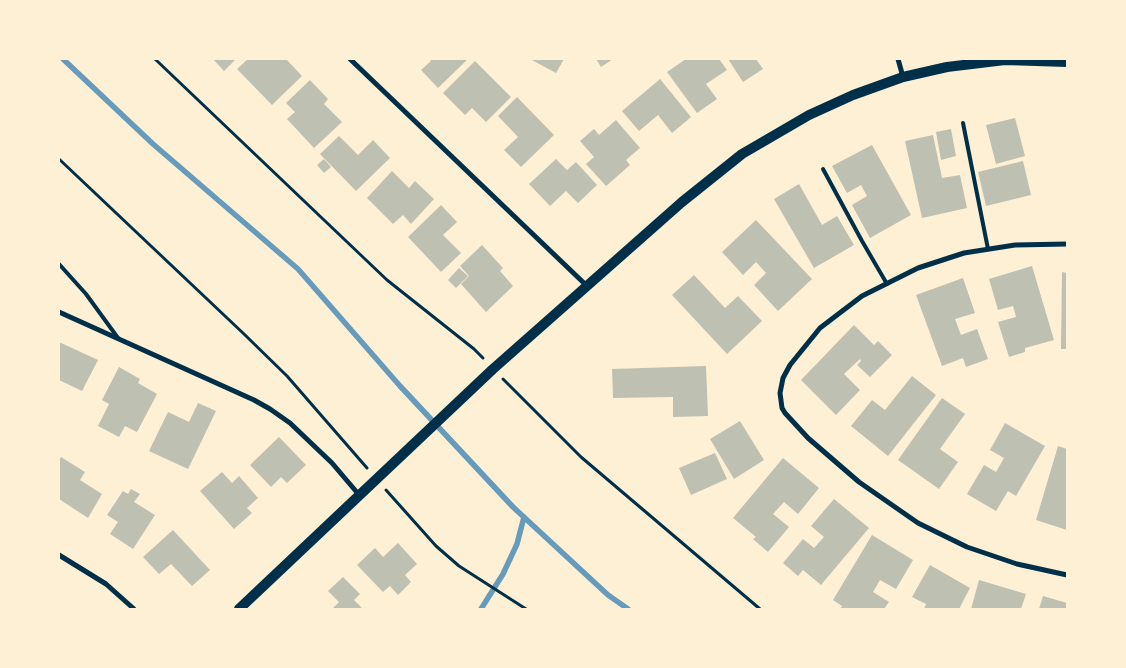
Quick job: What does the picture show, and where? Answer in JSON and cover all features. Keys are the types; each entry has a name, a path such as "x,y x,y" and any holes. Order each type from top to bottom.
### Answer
{"main road":[{"path":"239,609 486,377 682,202 742,154 809,115 853,95 903,77 947,67 1005,60 1067,62"}],"street":[{"path":"350,59 587,286"},
{"path":"898,59 903,77"},
{"path":"1067,244 1015,245 964,253 918,268 862,296 820,328 790,365 780,393 782,408 785,413 828,457 859,482 918,523 967,547 1017,564 1067,575"},
{"path":"59,312 270,409 290,423 332,463 360,496"},
{"path":"59,555 106,584 134,609"}],"lane":[{"path":"963,123 988,250"},
{"path":"824,169 887,284"},
{"path":"59,264 86,294 119,339"}],"path":[{"path":"155,59 387,280 474,349"},
{"path":"59,159 287,376 358,457"},
{"path":"514,390 581,457 760,609"},
{"path":"395,500 436,546 459,566 526,609"}],"building":[{"path":"213,59 236,59 224,71"},
{"path":"248,59 286,59 302,76 272,105 237,69"},
{"path":"429,59 468,59 438,88 421,70 431,61"},
{"path":"530,59 564,59 556,73"},
{"path":"596,59 613,59 601,67"},
{"path":"686,59 719,59 727,70 706,84 717,99 697,113 667,72"},
{"path":"728,59 756,59 763,69 743,82"},
{"path":"475,61 511,97 486,122 472,108 465,115 443,93"},
{"path":"660,79 691,117 672,133 658,115 639,131 622,111"},
{"path":"310,80 328,99 324,104 342,122 314,148 287,119 295,112 286,103"},
{"path":"517,97 554,135 521,167 504,150 518,137 498,116"},
{"path":"1015,118 1025,156 996,164 986,125"},
{"path":"616,120 640,148 626,160 630,165 606,186 586,164 594,157 580,141 594,129 599,135"},
{"path":"951,129 956,156 941,160 936,132"},
{"path":"933,135 942,178 960,175 967,208 922,218 905,141"},
{"path":"339,136 358,155 373,140 390,158 356,191 320,154"},
{"path":"872,145 911,215 870,238 852,205 867,196 861,185 847,193 832,166"},
{"path":"324,159 331,167 324,173 317,165"},
{"path":"556,159 567,170 576,162 597,185 578,203 566,191 550,206 529,184"},
{"path":"1023,161 1031,195 986,206 978,172"},
{"path":"392,171 409,188 415,181 434,199 411,224 403,215 393,224 367,198"},
{"path":"799,184 822,225 837,216 854,245 814,268 774,199"},
{"path":"441,205 457,222 443,235 461,253 441,272 408,237"},
{"path":"756,220 812,279 778,311 754,285 766,273 756,262 743,275 722,252"},
{"path":"482,245 503,268 500,271 513,286 486,312 461,284 469,276 460,266"},
{"path":"1032,266 1054,340 1025,348 1025,352 1009,357 998,322 1016,317 1013,306 998,310 989,279"},
{"path":"459,268 468,276 456,288 448,280"},
{"path":"1062,272 1067,273 1067,349 1061,349"},
{"path":"694,275 725,308 738,296 762,321 727,354 672,295"},
{"path":"963,278 975,313 955,319 961,335 977,329 988,359 966,367 963,358 942,366 916,295"},
{"path":"854,325 874,345 878,341 892,355 870,377 857,365 861,361 860,359 844,374 860,390 836,415 801,380"},
{"path":"59,342 98,360 82,391 59,380"},
{"path":"706,366 708,416 673,417 673,397 613,398 612,369"},
{"path":"119,367 140,379 138,383 157,394 137,432 125,426 119,437 98,426 109,404 102,400"},
{"path":"912,376 936,395 888,456 851,426 872,400 885,410"},
{"path":"942,398 965,414 940,449 958,462 939,489 898,460"},
{"path":"198,403 216,411 188,469 149,451 168,412 189,422"},
{"path":"740,421 764,460 734,479 710,439"},
{"path":"1005,423 1045,446 1016,496 1008,491 996,511 967,494 984,465 996,472 1004,458 990,450"},
{"path":"279,437 306,465 287,483 281,477 271,487 250,465"},
{"path":"1058,446 1067,449 1067,530 1036,520"},
{"path":"715,453 727,479 691,495 679,468"},
{"path":"61,457 85,472 80,480 102,494 88,518 59,499 59,461"},
{"path":"783,458 819,488 798,514 784,502 773,514 789,527 768,552 753,539 756,537 733,518"},
{"path":"222,472 232,483 239,476 258,498 247,508 252,513 234,529 200,491"},
{"path":"131,489 140,494 134,502 155,515 133,549 110,534 118,522 107,515 123,491 128,494"},
{"path":"834,499 869,528 821,585 803,570 798,576 783,563 803,539 814,548 824,537 811,526"},
{"path":"173,530 210,570 192,586 171,564 159,574 143,557"},
{"path":"872,535 913,560 896,589 880,580 873,592 889,602 884,609 840,609 842,606 833,600"},
{"path":"398,543 417,564 405,575 411,582 398,595 390,586 383,592 357,565 375,548 383,557"},
{"path":"930,565 970,588 959,609 924,609 926,604 912,597"},
{"path":"343,577 360,594 354,600 363,609 332,609 339,602 328,591"},
{"path":"979,580 1026,594 1021,609 971,609"},
{"path":"1043,596 1067,603 1067,609 1039,609"}],"waterway":[{"path":"63,59 153,144 298,269 400,386 513,507 608,595 628,609"},
{"path":"481,609 503,574 517,544 524,517"}]}
